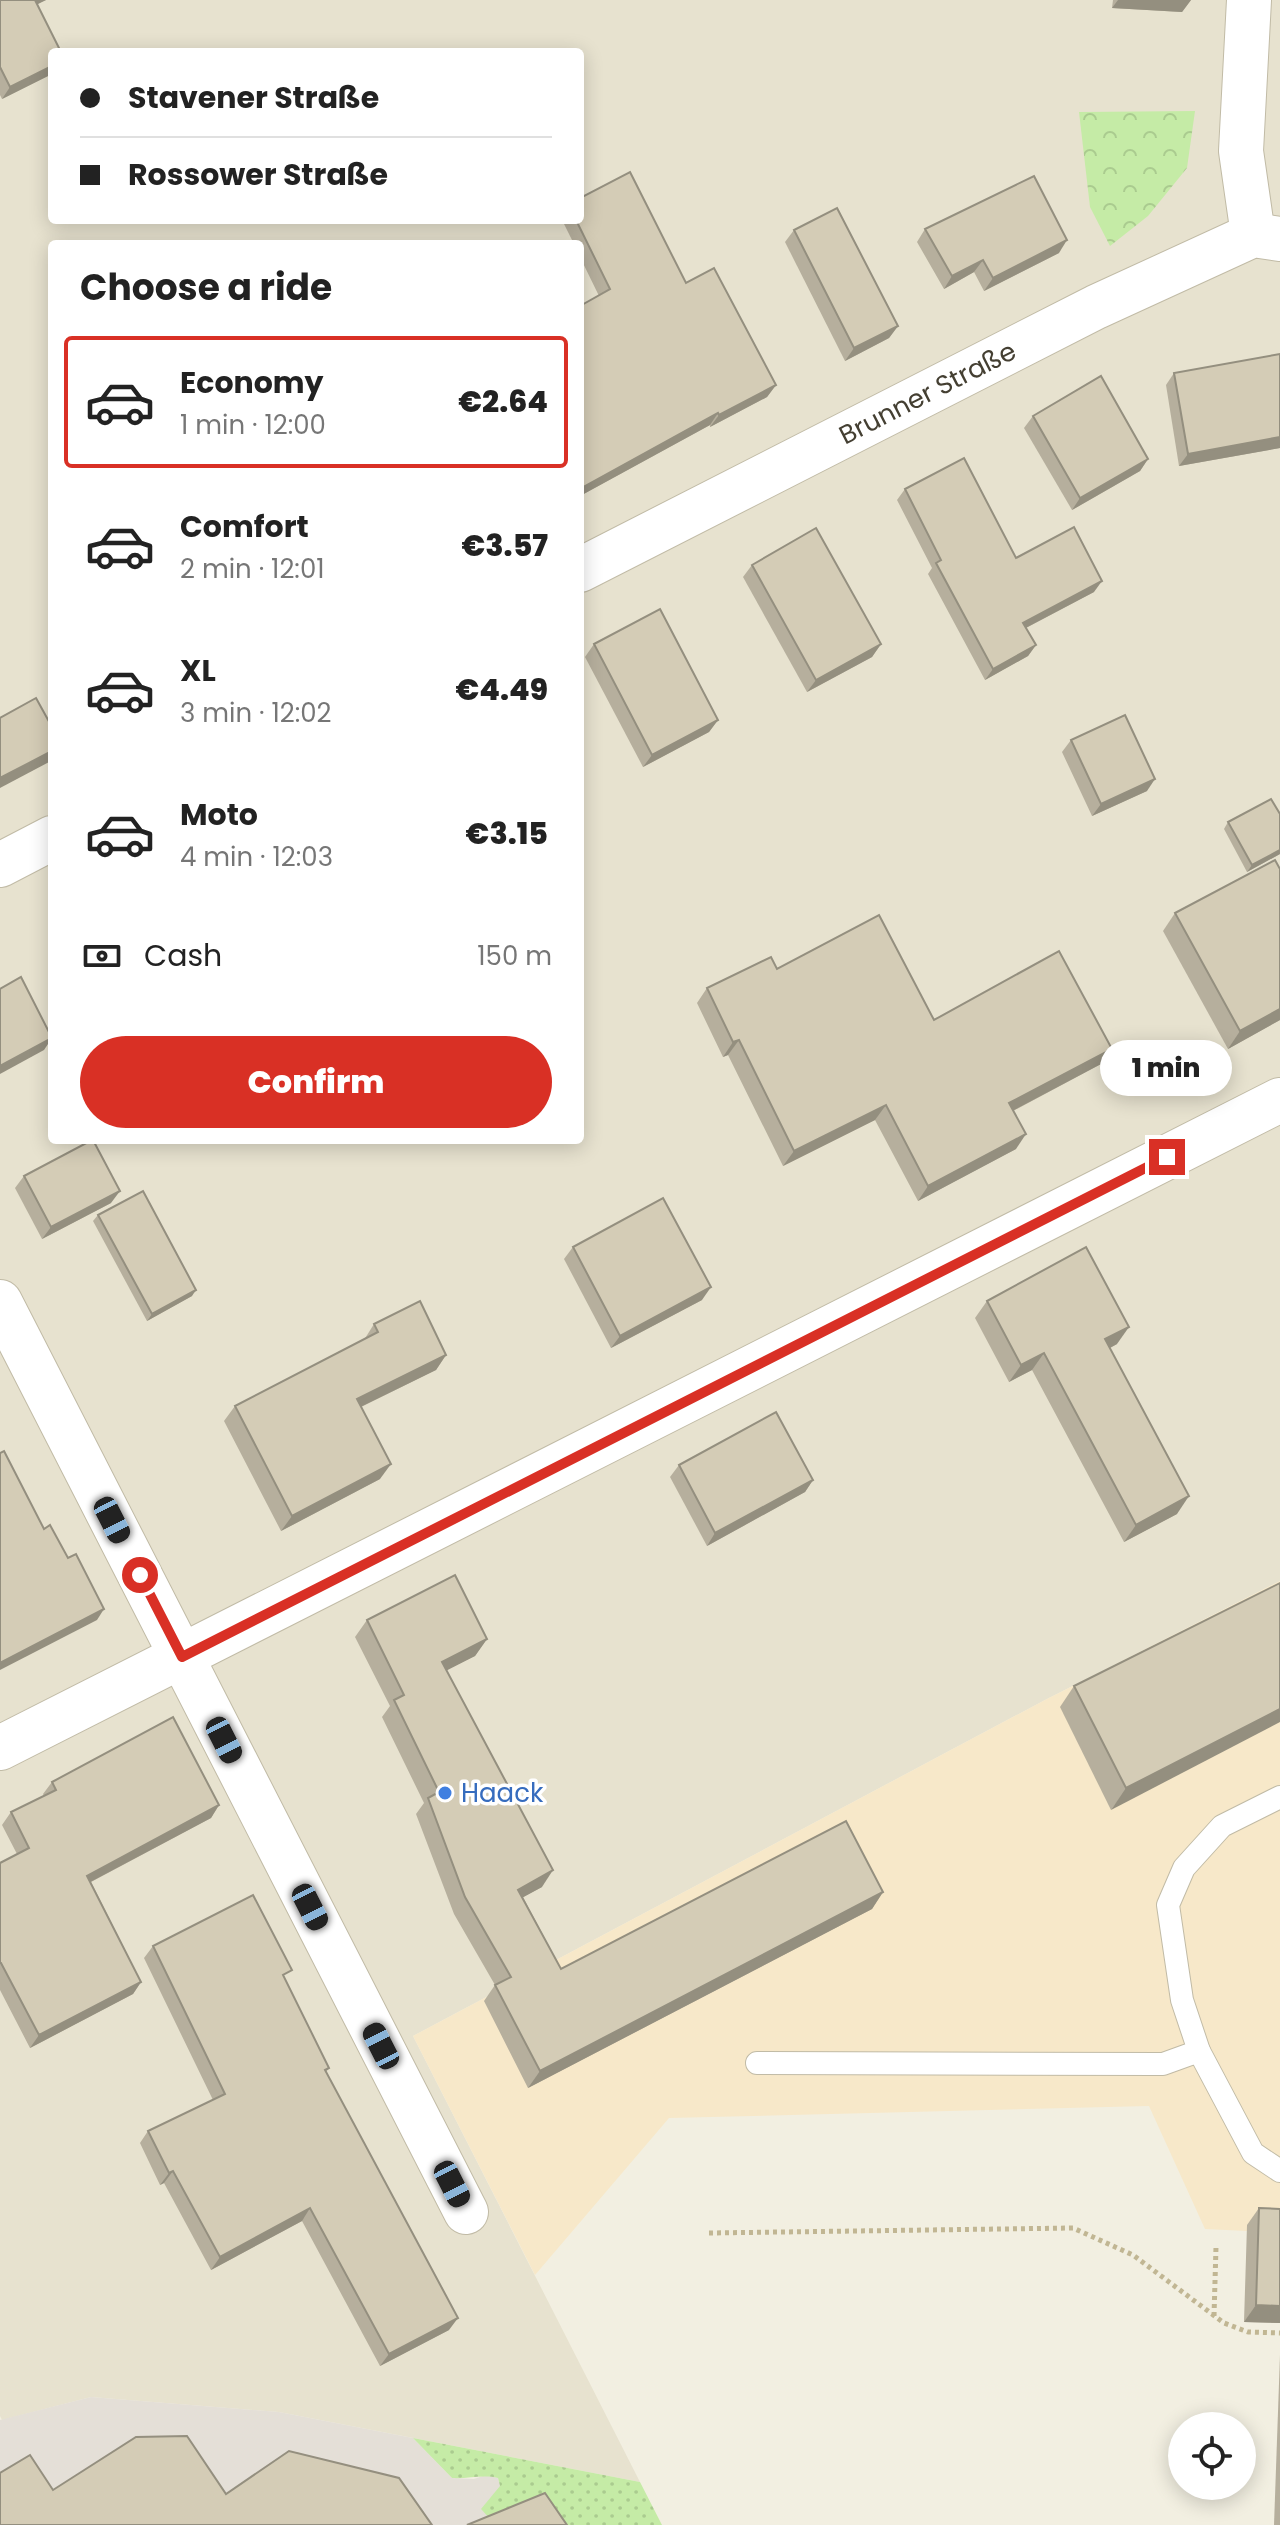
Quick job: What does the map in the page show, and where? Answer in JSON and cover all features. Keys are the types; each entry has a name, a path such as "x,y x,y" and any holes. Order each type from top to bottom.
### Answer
{"street":[{"path":"1249,0 1241,151 1266,237"},
{"name":"Brunner Straße","path":"584,568 1096,307 1266,237"},
{"path":"0,865 48,840"},
{"path":"0,1748 1280,1100"},
{"path":"0,1302 466,2212"}],"lane":[{"path":"1280,1797 1222,1826 1184,1868 1168,1905 1182,2000 1199,2051 1253,2153 1280,2171"},
{"path":"757,2063 1163,2064 1199,2051"}],"path":[{"path":"709,2233 1073,2228 1133,2255 1224,2323 1248,2332 1280,2333"},
{"path":"1214,2316 1216,2247"}],"shaded area":[{"path":"0,0 1280,0 1280,1581 1045,1700 413,2036 640,2482 279,2412 91,2397 2,2420"},
{"path":"1280,1581 1280,2226 1248,2226 1247,2231 1205,2229 1149,2106 669,2118 535,2275 413,2036 1045,1700"},
{"path":"91,2397 279,2412 413,2438 452,2478 474,2479 486,2475 498,2478 500,2486 558,2525 0,2525 0,2420"}],"green space":[{"path":"1195,111 1187,168 1148,216 1110,246 1090,207 1079,112"},
{"path":"413,2438 640,2482 662,2525 558,2525 491,2520 481,2509 500,2486 498,2478 452,2478"}],"building":[{"path":"0,0 35,0 59,48 48,48 48,68 10,87 0,67"},
{"path":"630,172 686,283 714,268 776,385 718,413 584,487 584,304 610,289 578,224 584,224 584,196"},
{"path":"1034,176 1067,240 993,278 983,260 952,276 925,229"},
{"path":"837,208 898,326 854,348 794,230"},
{"path":"1280,354 1280,437 1188,454 1174,373"},
{"path":"1101,376 1148,459 1080,498 1033,416"},
{"path":"964,458 1016,558 1074,527 1102,581 1023,623 1036,645 993,669 936,563 941,560 905,489"},
{"path":"816,528 881,644 816,680 752,565"},
{"path":"660,609 718,720 652,755 594,644"},
{"path":"36,698 48,720 48,753 0,778 0,718"},
{"path":"1125,715 1155,779 1101,804 1071,740"},
{"path":"1271,799 1280,814 1280,850 1252,865 1228,822"},
{"path":"1275,860 1280,869 1280,1009 1240,1031 1175,913"},
{"path":"879,915 934,1020 1059,951 1112,1049 1009,1103 1026,1134 928,1186 886,1105 794,1151 739,1040 733,1042 707,988 771,957 777,969"},
{"path":"21,977 48,1030 48,1040 0,1066 0,989"},
{"path":"85,1144 95,1144 120,1191 51,1227 24,1176"},
{"path":"143,1191 196,1290 152,1314 98,1215"},
{"path":"663,1198 711,1287 620,1336 573,1247"},
{"path":"1086,1247 1129,1327 1105,1339 1189,1496 1136,1525 1044,1353 1021,1365 987,1301"},
{"path":"420,1301 446,1355 357,1399 391,1464 292,1516 235,1406 378,1332 374,1324"},
{"path":"776,1412 813,1480 715,1533 679,1465"},
{"path":"4,1451 44,1529 50,1525 68,1558 76,1554 104,1609 0,1663 0,1453"},
{"path":"455,1575 487,1639 442,1662 553,1870 518,1890 561,1969 846,1821 883,1892 540,2071 495,1985 511,1977 465,1897 428,1798 439,1792 394,1700 404,1695 367,1620"},
{"path":"1280,1583 1280,1709 1126,1788 1074,1686"},
{"path":"173,1717 219,1805 87,1876 141,1982 39,2035 0,1963 0,1863 29,1848 11,1812 56,1790 52,1782"},
{"path":"253,1895 292,1970 283,1975 329,2068 325,2070 458,2318 389,2354 310,2208 220,2257 173,2171 169,2173 148,2131 225,2094 153,1946"},
{"path":"1259,2208 1280,2209 1280,2306 1256,2305"},
{"path":"187,2436 226,2494 289,2451 399,2478 432,2525 0,2525 0,2473 30,2455 53,2490 136,2437"},
{"path":"545,2493 567,2525 467,2525"}],"place":[{"name":"Haack","path":"445,1793"}],"route":[{"path":"140,1575 182,1657 1167,1157"}]}
